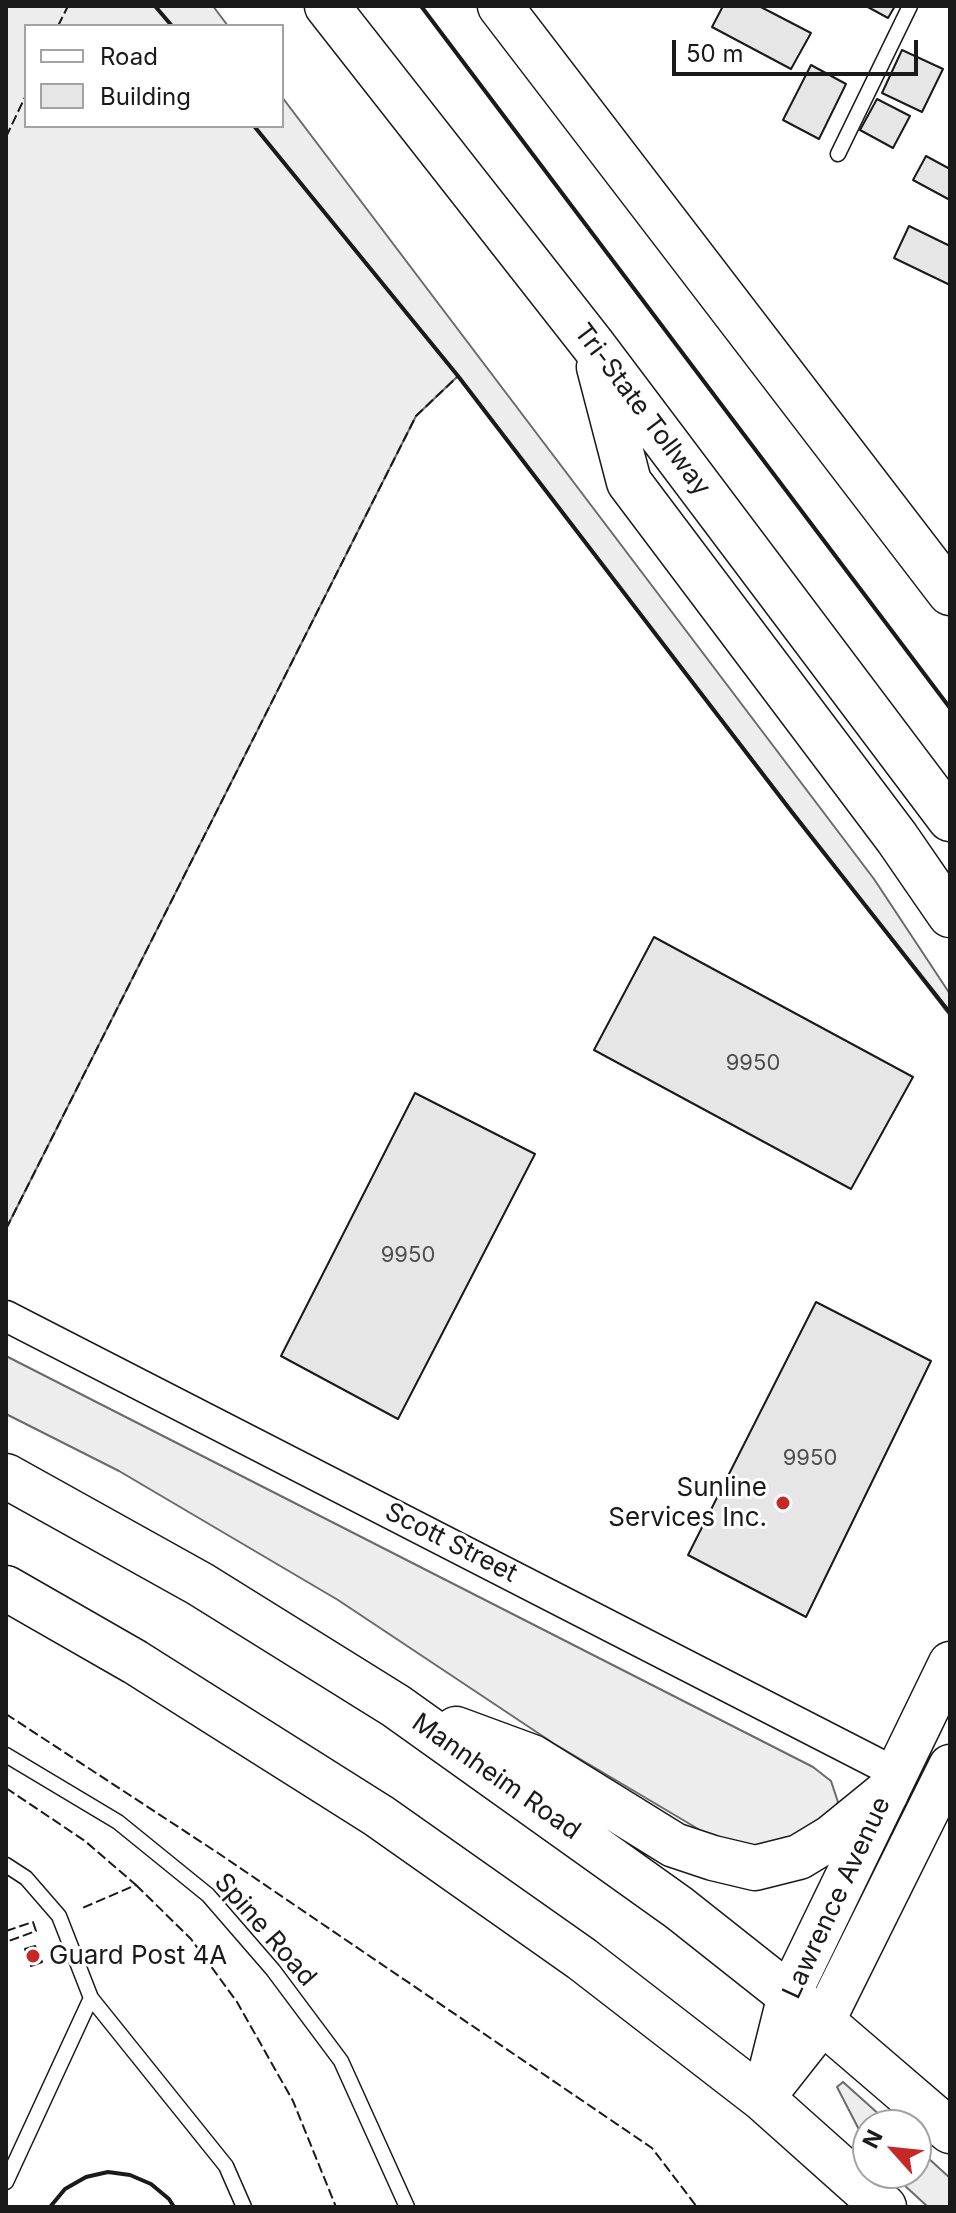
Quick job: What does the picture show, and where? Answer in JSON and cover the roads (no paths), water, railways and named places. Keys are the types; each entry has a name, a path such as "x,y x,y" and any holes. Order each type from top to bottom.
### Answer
{"main road":[{"name":"Tri-State Tollway","path":"327,6 593,345 950,819"},
{"path":"500,6 950,593"},
{"path":"593,345 629,482 897,838 950,915"},
{"name":"Mannheim Road","path":"6,1476 200,1584 396,1706 679,1908 823,2022 950,2131"},
{"path":"6,1588 135,1662 379,1816 582,1959 763,2099 884,2207"},
{"name":"Lawrence Avenue","path":"763,2099 789,1995 950,1663"},
{"path":"396,1706 532,1757 674,1845 755,1868 799,1857 832,1837 891,1783"},
{"name":"Lawrence Avenue","path":"763,2099 823,2022 945,1789"}],"street":[{"name":"Scott Street","path":"6,1316 891,1783"}],"lane":[{"path":"838,154 910,6"},
{"name":"Spine Road","path":"6,1755 118,1822 208,1895 273,1970 341,2061 407,2207"},
{"path":"6,1865 26,1878 59,1916 91,1998 226,2166 244,2207"},
{"path":"6,2182 91,1998"}],"place":[{"name":"Sunline Services Inc.","path":"783,1503"},
{"name":"Guard Post 4A","path":"33,1956"}]}
